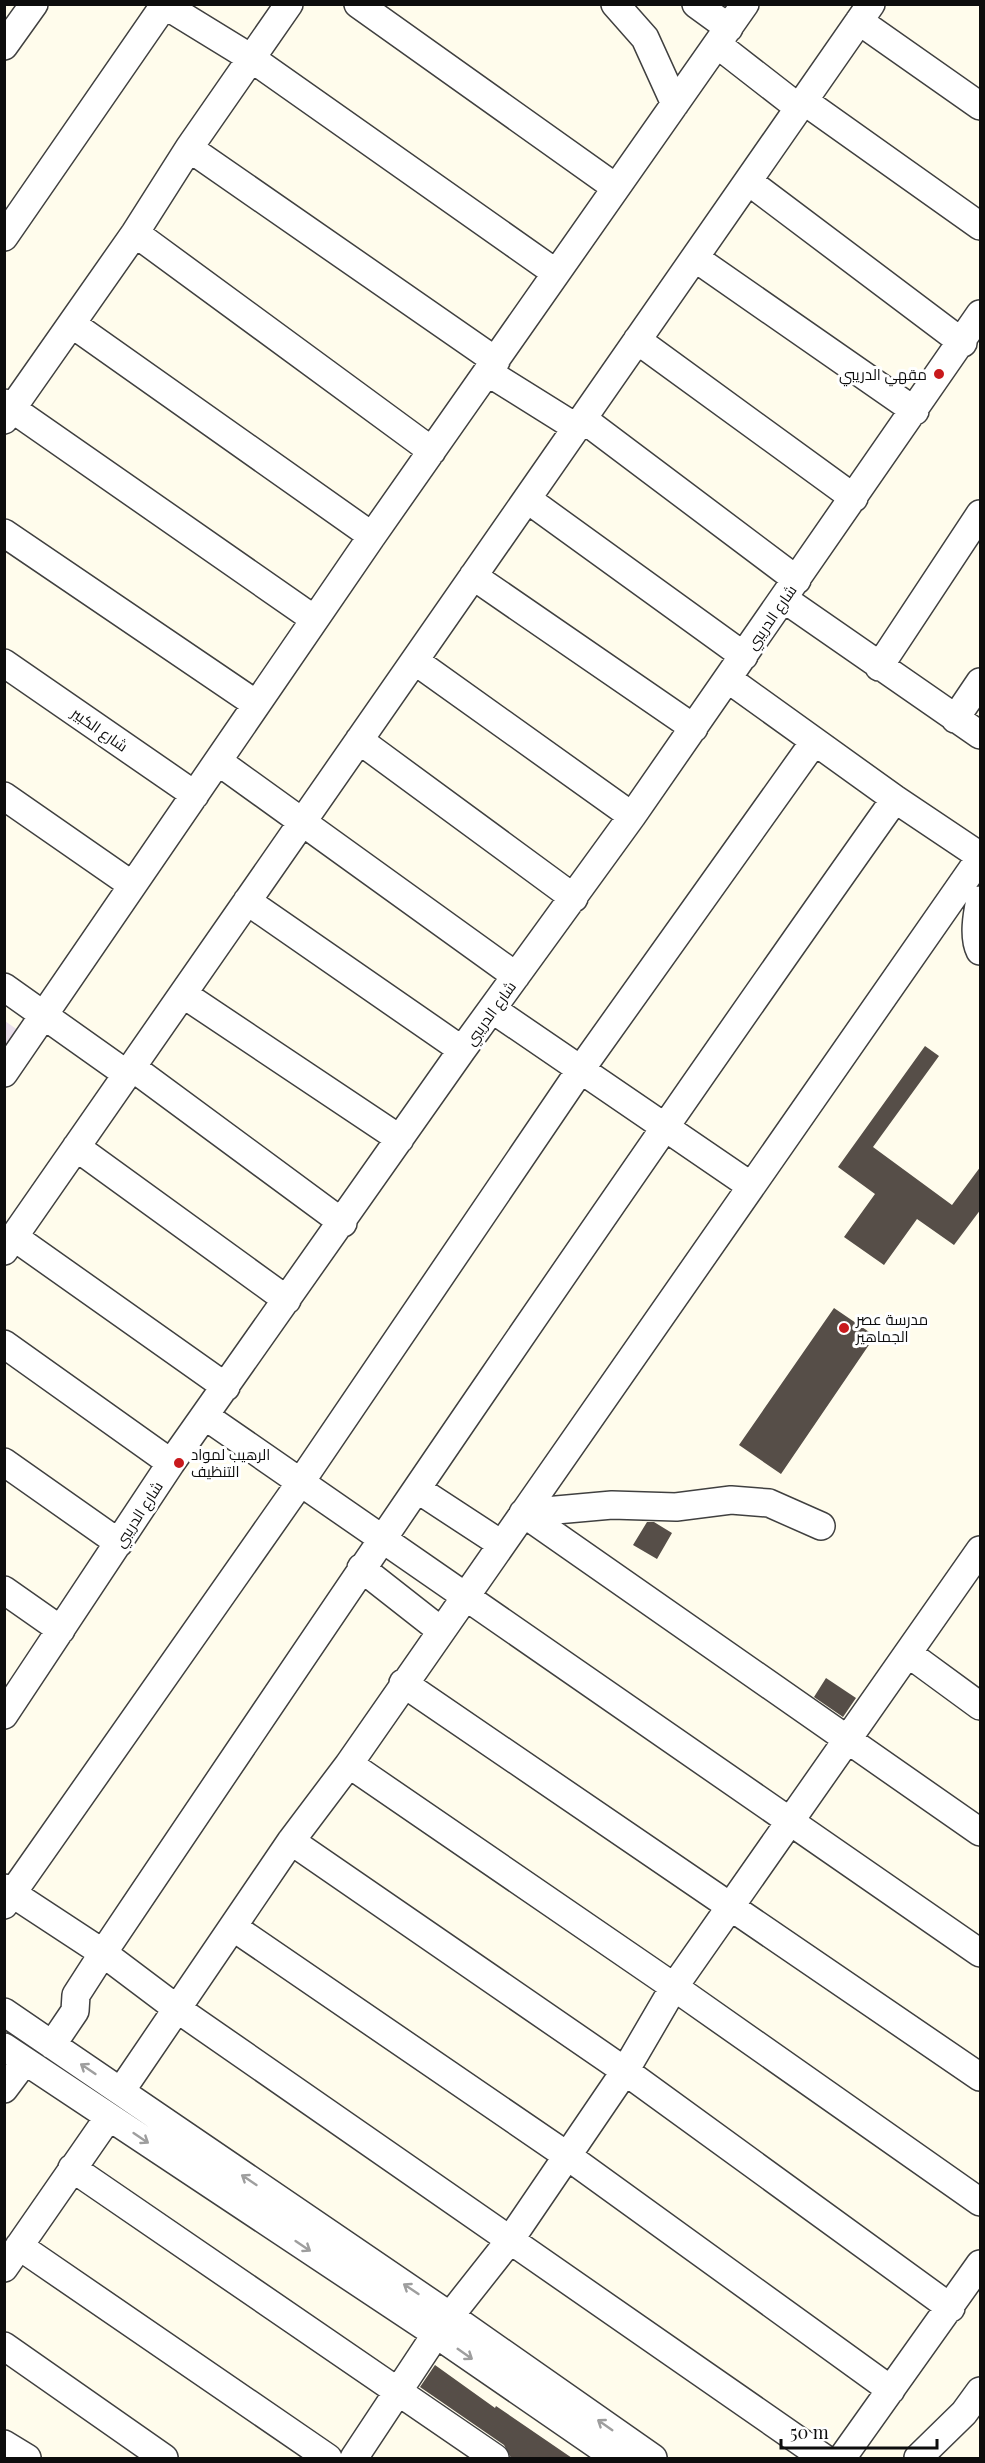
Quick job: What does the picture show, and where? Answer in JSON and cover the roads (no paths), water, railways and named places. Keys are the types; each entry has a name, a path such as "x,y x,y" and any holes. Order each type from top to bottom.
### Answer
{"street":[{"path":"4,46 34,4"},
{"path":"289,4 250,58 72,324 7,411 314,619"},
{"path":"358,4 615,187"},
{"path":"615,4 645,38 675,105"},
{"path":"696,4 724,37 802,104 981,226"},
{"path":"4,1073 219,762 314,619 493,367 615,187 746,4"},
{"path":"4,237 164,5 250,58 556,273"},
{"path":"226,1387 9,1244 865,13 981,106"},
{"path":"189,148 493,367 580,423 791,589 879,667 981,735"},
{"path":"748,181 975,326"},
{"path":"135,233 432,451"},
{"path":"695,258 915,411"},
{"path":"72,324 372,536"},
{"name":"شارع الدريبي","path":"5,1713 171,1463 343,1223 462,1050 632,816 975,326"},
{"path":"638,340 854,498"},
{"path":"527,499 744,656"},
{"path":"879,667 981,514"},
{"path":"4,533 256,704"},
{"path":"473,576 694,728"},
{"path":"415,661 632,816"},
{"name":"شارع الكبير","path":"4,663 195,795"},
{"path":"121,2091 291,1841 349,1764 403,1683 981,857 895,799 728,679"},
{"path":"955,719 981,682"},
{"path":"359,740 574,898"},
{"path":"814,742 581,1069 300,1483 7,1895 103,1953 176,2008 824,2458"},
{"path":"219,762 516,976"},
{"path":"4,796 132,885"},
{"path":"52,2045 75,2011 76,1995 103,1953 361,1568 664,1125 895,799"},
{"path":"981,900 977,914 977,945 981,951"},
{"path":"247,901 462,1050"},
{"path":"4,987 130,1072 343,1223"},
{"path":"183,993 400,1139"},
{"path":"492,1009 751,1186"},
{"path":"76,1147 287,1300"},
{"path":"4,1344 171,1463"},
{"path":"205,1416 380,1540 981,1953"},
{"path":"4,1462 119,1543"},
{"path":"417,1489 501,1544"},
{"path":"523,1513 612,1505 676,1507 731,1500 769,1503 821,1526"},
{"path":"523,1513 981,1832"},
{"path":"354,2458 443,2325 510,2240 625,2071 674,1987 790,1821 909,1654 972,1580 981,1550"},
{"path":"361,1568 440,1630"},
{"path":"4,1590 61,1630"},
{"path":"909,1654 981,1706"},
{"path":"403,1683 981,2077"},
{"path":"349,1764 674,1987 981,2202"},
{"path":"291,1841 625,2071 951,2308"},
{"path":"232,1927 566,2155 891,2390"},
{"path":"4,2012 121,2091 443,2325 616,2458"},
{"path":"4,2089 15,2054 108,2118 653,2458"},
{"path":"4,2268 108,2118"},
{"path":"72,2168 495,2458"},
{"path":"19,2246 328,2458"},
{"path":"842,2458 981,2264"},
{"path":"4,2346 164,2458"},
{"path":"918,2458 972,2414 981,2391"},
{"path":"4,2444 27,2458"}],"place":[{"name":"مقهي الدريبي","path":"939,374"},
{"name":"مدرسة عصر الجماهير","path":"844,1328"},
{"name":"الرهيب لمواد التنظيف","path":"179,1463"}]}
